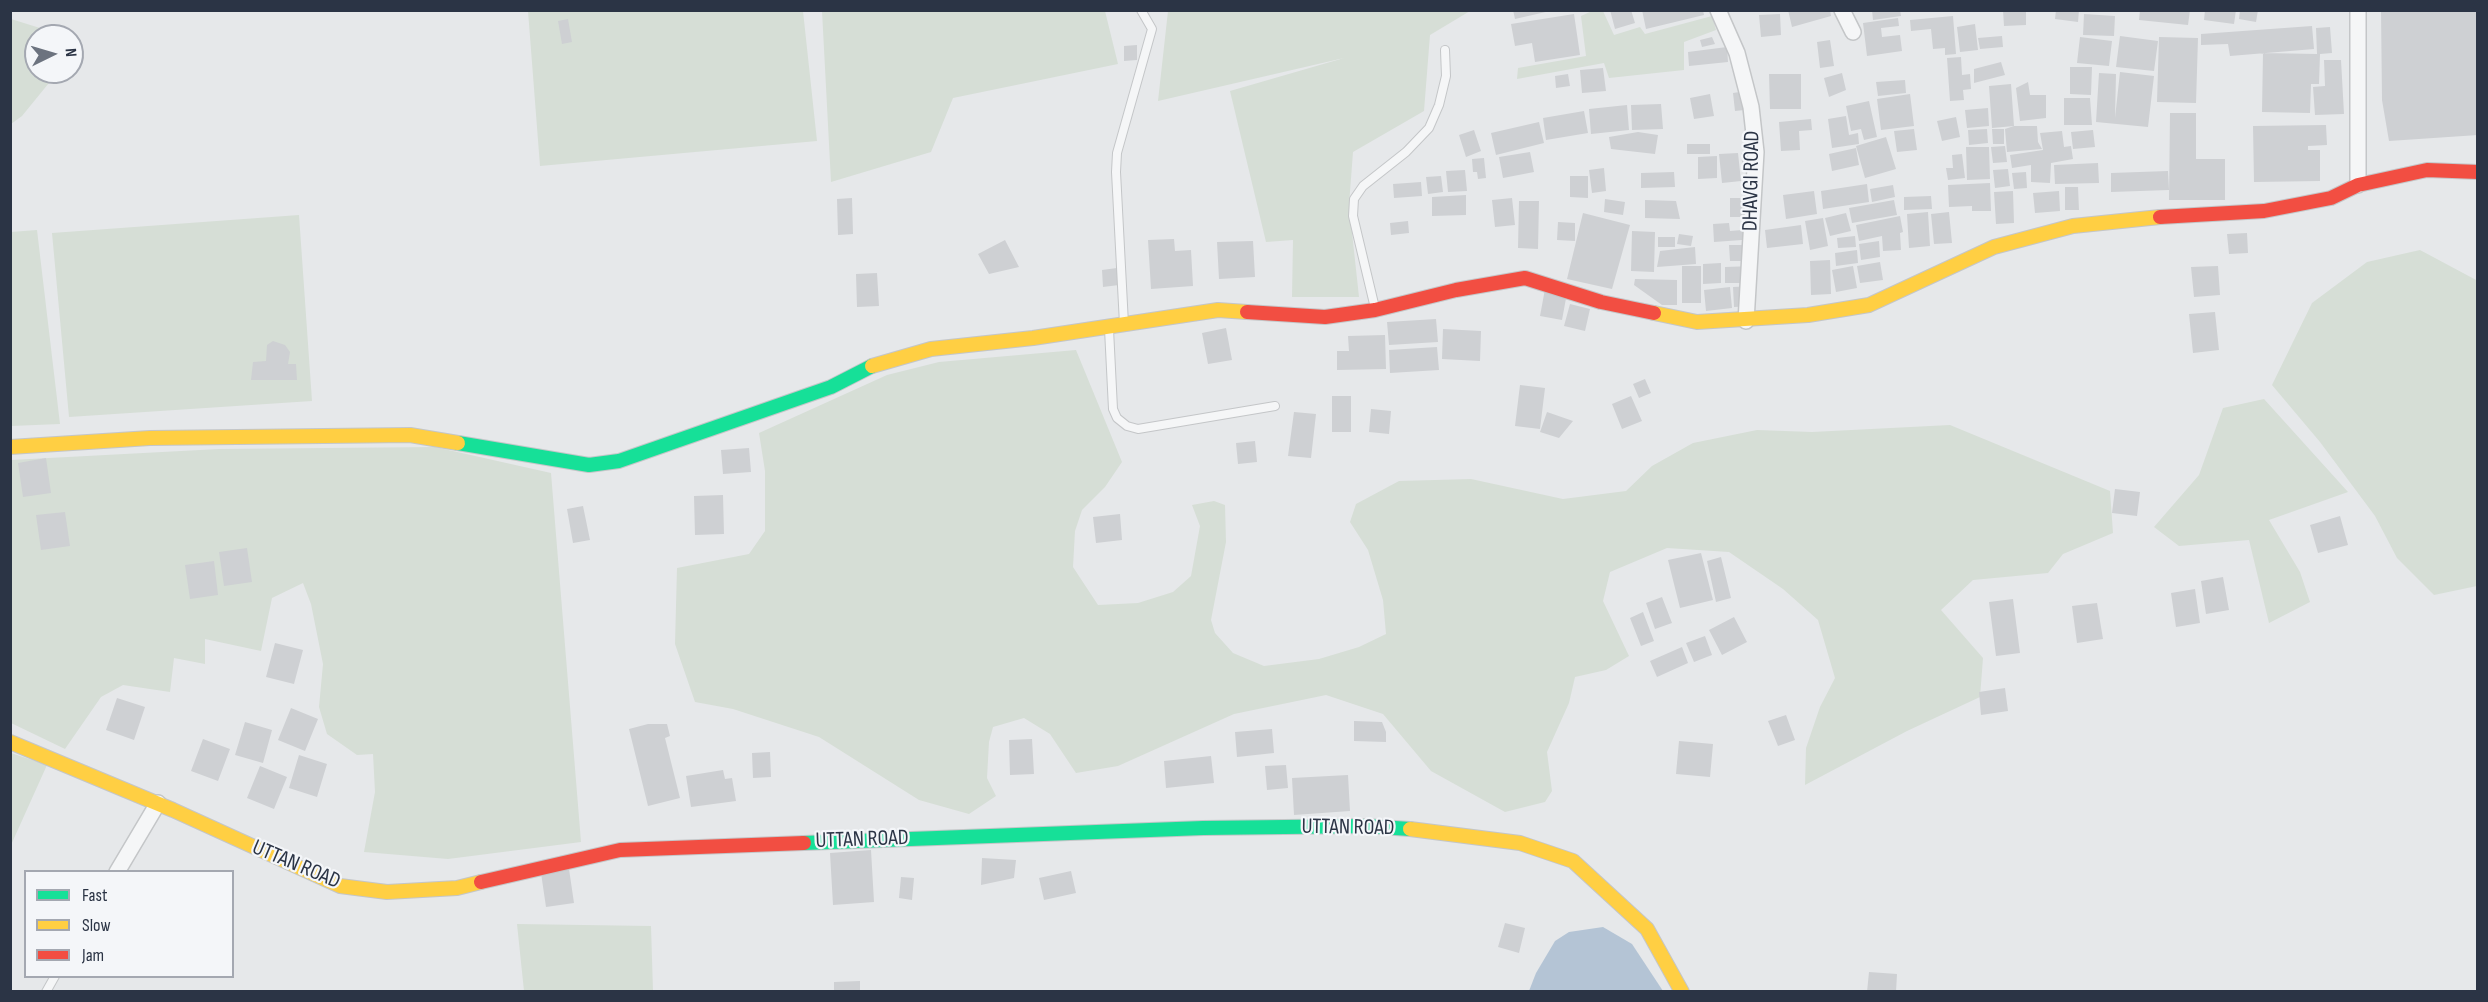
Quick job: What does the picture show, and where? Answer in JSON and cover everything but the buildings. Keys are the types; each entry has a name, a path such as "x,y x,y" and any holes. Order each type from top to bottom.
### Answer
{"street":[{"name":"DHAVGI ROAD","path":"1718,10 1737,53 1751,108 1756,152 1746,321"},
{"path":"1842,10 1853,32"},
{"path":"2358,10 2358,185"},
{"path":"10,447 150,438 410,435 589,465 619,461 737,422 831,387 879,363 931,349 1124,326 1218,310 1325,317 1375,310 1456,290 1525,278 1601,302 1697,322 1746,321 1808,315 1869,305 1994,247 2073,226 2143,218 2264,211 2331,198 2358,185 2427,170 2478,172"},
{"name":"UTTAN ROAD","path":"10,742 158,803 340,886 387,892 457,888 620,850 1203,828 1366,826 1434,831 1520,843 1573,861 1647,929 1682,992"},
{"path":"118,870 158,803"}],"lane":[{"path":"1124,326 1117,153 1152,29 1141,10"},
{"path":"1375,310 1353,216 1354,199 1363,186 1406,152 1429,128 1439,105 1446,76 1445,50"},
{"path":"1109,327 1113,409 1117,418 1127,426 1138,429 1275,406"},
{"path":"46,992 54,978"}],"shaded area":[{"path":"528,11 803,11 817,141 540,166"},
{"path":"822,11 1105,11 1118,64 953,98 931,152 831,182"},
{"path":"1168,11 1470,11 1430,35 1424,111 1353,152 1349,205 1359,297 1292,297 1293,240 1266,242 1230,91 1344,58 1158,101"},
{"path":"1592,11 1603,11 1614,35 1640,27 1645,34 1712,16 1716,30 1684,42 1684,70 1609,78 1604,63 1517,79 1518,68 1586,56 1581,16"},
{"path":"11,19 27,24 24,24 24,84 48,84 22,116 11,124"},
{"path":"299,215 312,401 69,417 52,233"},
{"path":"37,230 60,424 11,426 11,232"},
{"path":"2420,250 2478,281 2477,586 2434,595 2397,558 2375,516 2320,442 2272,385 2312,303 2367,262"},
{"path":"1076,350 1122,462 1105,487 1082,510 1075,531 1073,567 1098,605 1138,603 1173,592 1191,576 1200,526 1192,505 1214,501 1225,505 1226,542 1211,620 1215,633 1233,653 1264,666 1319,659 1359,647 1386,634 1383,600 1368,550 1350,522 1356,504 1399,481 1471,479 1563,499 1626,491 1652,466 1693,443 1757,430 1812,432 1950,425 2110,491 2113,533 2063,554 2048,573 1973,580 1941,610 1983,658 1980,697 1907,731 1805,785 1806,748 1820,707 1835,678 1818,620 1783,589 1729,552 1667,548 1610,572 1603,601 1629,656 1606,670 1575,677 1569,703 1547,752 1552,791 1545,802 1505,812 1431,771 1383,714 1326,695 1234,714 1118,766 1076,773 1050,734 1024,718 993,727 989,742 987,778 996,796 969,814 919,800 819,737 733,709 695,702 675,644 677,568 749,554 765,531 765,471 759,433 887,375 939,362"},
{"path":"2264,399 2348,492 2269,520 2300,572 2310,602 2269,623 2249,540 2179,546 2154,527 2199,475 2223,408"},
{"path":"435,447 551,473 581,842 448,859 364,852 375,792 373,754 357,755 327,734 319,707 323,664 311,604 303,583 272,598 261,651 205,639 205,664 174,658 170,692 123,685 101,697 65,749 11,723 11,460 219,449"},
{"path":"11,753 47,765 11,845"},
{"path":"517,924 651,926 653,991 524,991"}],"water":[{"path":"1603,927 1632,944 1663,991 1529,991 1536,973 1555,941 1569,932"}],"traffic: fast":[{"path":"458,443 589,465 619,461 831,387 872,366"},
{"path":"804,843 1203,828 1366,826 1410,829"}],"traffic: slow":[{"path":"1654,313 1697,322 1808,315 1869,305 1994,247 2073,226 2160,217"},
{"path":"872,366 931,349 1033,338 1218,310 1247,312"},
{"path":"10,447 150,438 410,435 458,443"},
{"path":"10,742 173,810 340,886 387,892 457,888 481,882"},
{"path":"1410,829 1520,843 1573,861 1647,929 1682,992"}],"traffic: jam":[{"path":"2160,217 2264,211 2331,198 2358,185 2427,170 2478,172"},
{"path":"1247,312 1325,317 1375,310 1456,290 1525,278 1601,302 1654,313"},
{"path":"481,882 620,850 804,843"}]}
